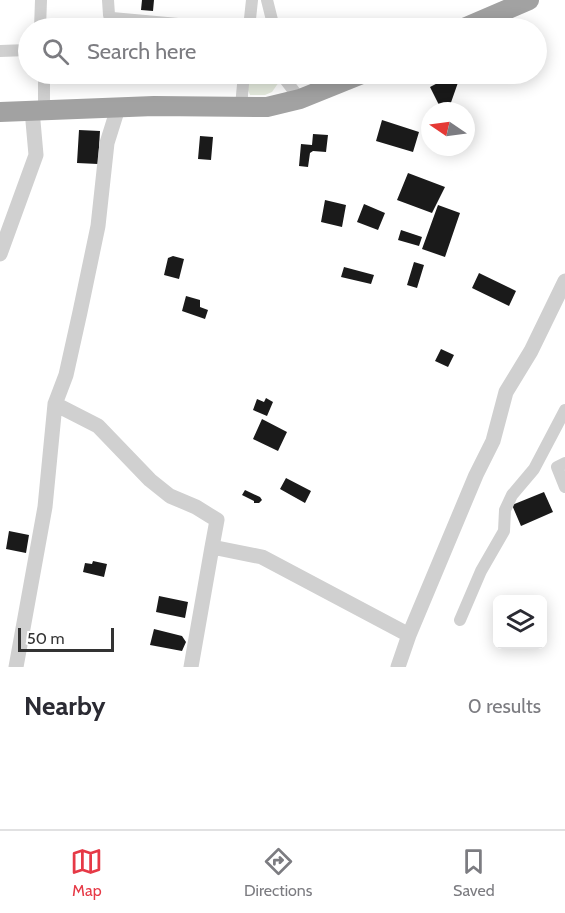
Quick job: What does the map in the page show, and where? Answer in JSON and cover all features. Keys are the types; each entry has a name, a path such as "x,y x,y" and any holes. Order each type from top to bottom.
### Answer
{"highway":[{"path":"487,18 529,0"},
{"path":"0,112 267,107 300,99 337,84"}],"street":[{"path":"40,18 41,0"},
{"path":"108,0 109,15 112,18"},
{"path":"250,18 252,0"},
{"path":"267,0 272,18"},
{"path":"0,51 18,50"},
{"path":"0,254 36,155 38,110 42,84"},
{"path":"241,106 243,84"},
{"path":"289,84 300,99"},
{"path":"16,667 45,507 55,404 66,375 80,312 98,226 107,143 118,108"},
{"path":"398,667 409,635 476,475 493,441 506,392 531,351 565,281"},
{"path":"55,404 98,426 150,480 170,496 196,507 217,520 190,667"},
{"path":"460,620 481,572 504,531 505,510 512,495 534,469 565,410"},
{"path":"540,458 561,465 565,487"},
{"path":"212,547 262,557 409,635"}],"shaded area":[{"path":"278,84 272,92 265,95 250,95 246,85"}],"building":[{"path":"142,0 154,0 153,11 141,10"},
{"path":"436,84 457,84 451,102 438,102 430,87"},
{"path":"382,120 419,132 413,152 376,141"},
{"path":"79,130 100,131 98,164 77,163"},
{"path":"313,134 328,135 326,152 313,151 310,153 308,167 299,166 301,144 312,145"},
{"path":"200,136 213,137 211,160 198,159"},
{"path":"408,173 445,187 432,213 397,200"},
{"path":"325,200 346,205 342,227 321,222"},
{"path":"364,204 385,213 378,230 357,222"},
{"path":"438,205 460,213 445,257 422,249"},
{"path":"401,230 422,237 419,246 398,240"},
{"path":"173,256 184,259 179,279 164,275 168,258"},
{"path":"414,262 424,265 417,288 407,285"},
{"path":"344,267 374,275 371,284 341,277"},
{"path":"479,273 516,291 509,306 472,288"},
{"path":"186,296 200,300 200,307 208,310 205,319 182,311"},
{"path":"441,349 454,355 448,367 435,361"},
{"path":"266,398 273,402 267,416 253,410 257,399 264,402"},
{"path":"262,419 287,432 278,451 253,439"},
{"path":"286,478 311,491 305,503 280,489"},
{"path":"245,490 262,500 254,503 242,495"},
{"path":"544,492 553,512 521,526 512,505"},
{"path":"9,531 29,535 26,553 6,549"},
{"path":"93,561 107,564 104,577 83,572 85,563 92,564"},
{"path":"159,596 188,602 185,618 156,612"},
{"path":"154,629 182,636 186,642 182,651 150,645"}]}
